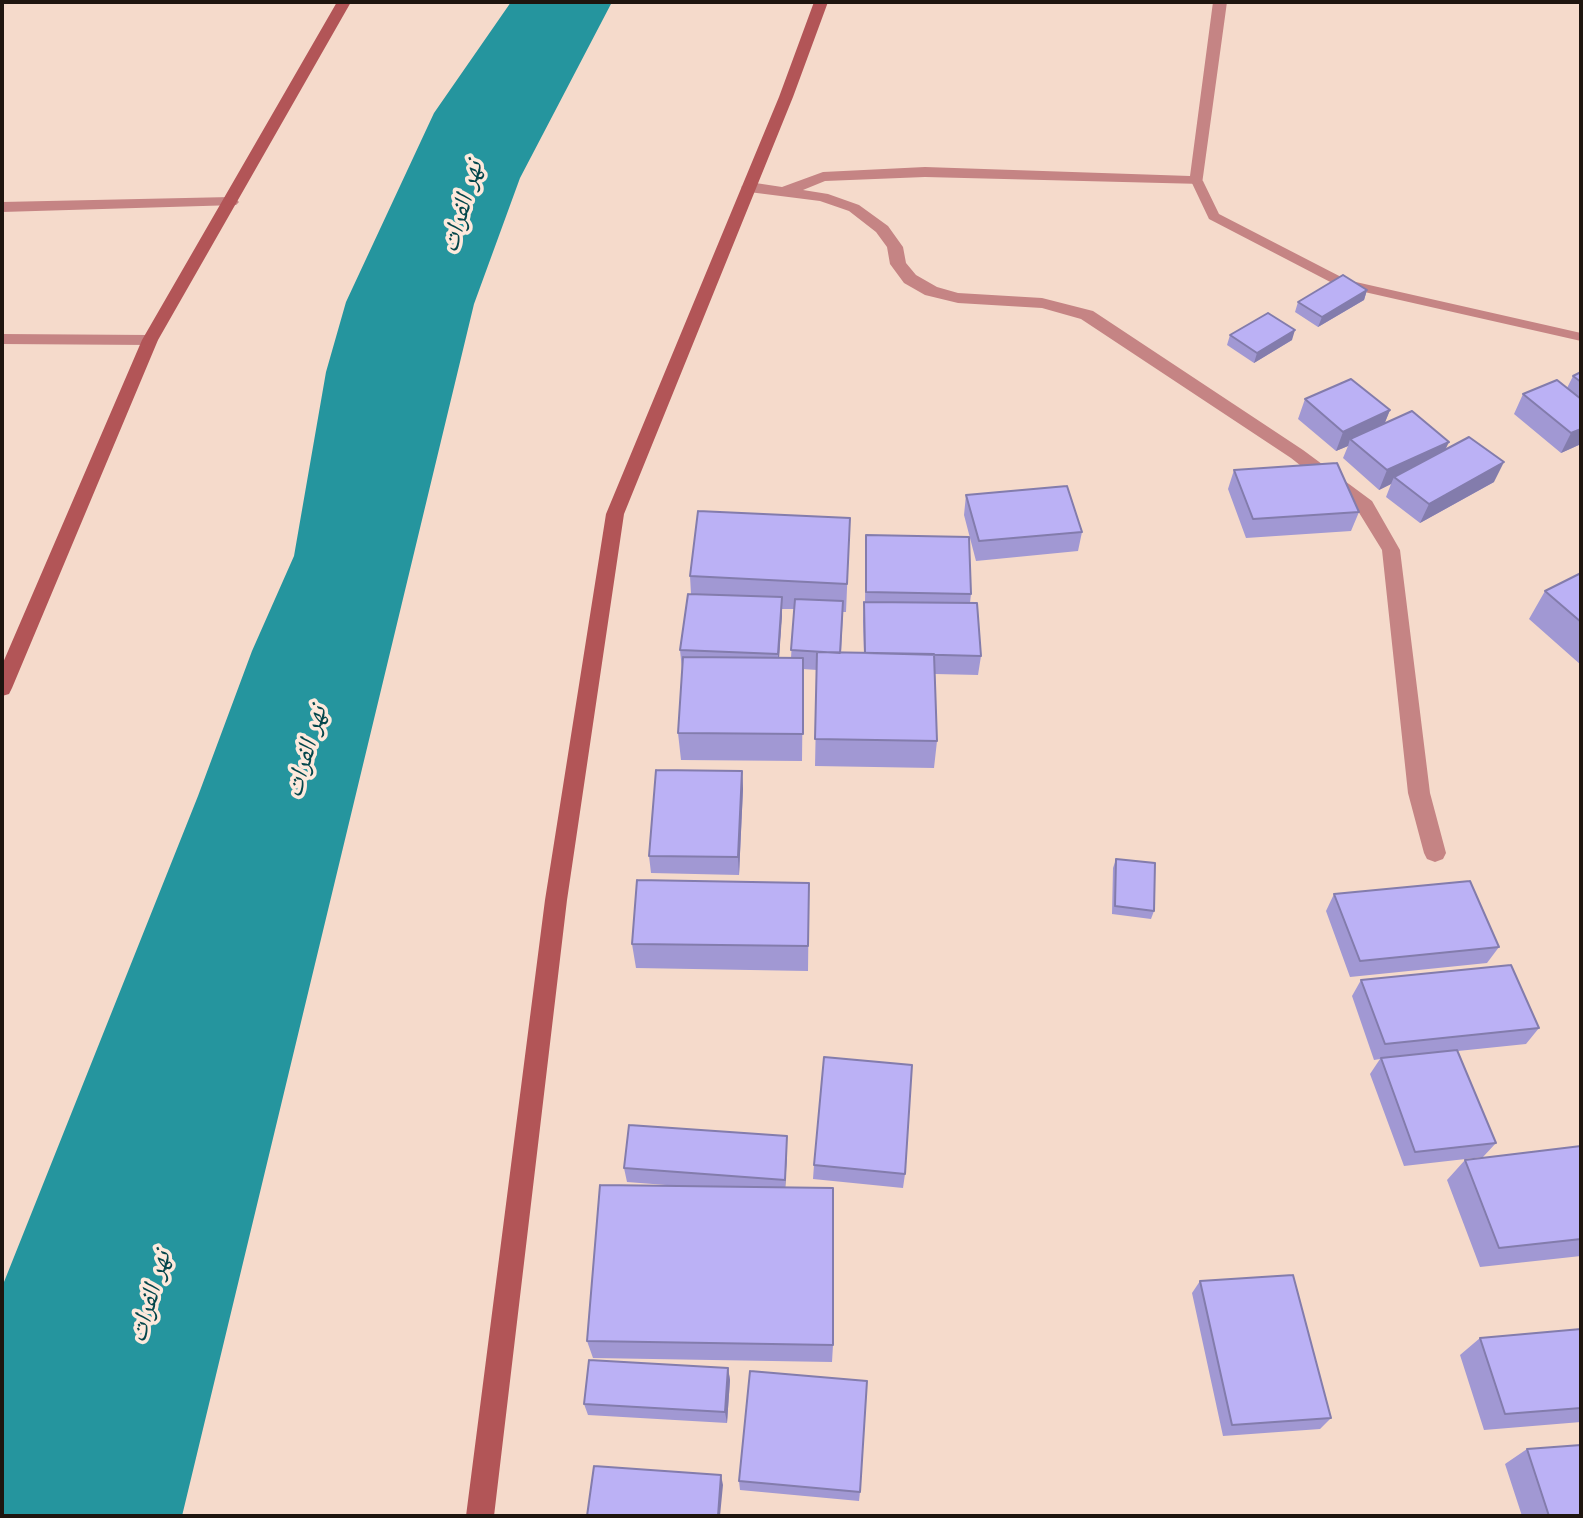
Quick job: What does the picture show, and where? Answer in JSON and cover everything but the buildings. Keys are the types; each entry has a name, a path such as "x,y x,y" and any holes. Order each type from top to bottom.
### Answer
{"street":[{"path":"2,688 150,340 344,2"},
{"path":"480,1516 556,900 615,514 749,187 821,2"},
{"path":"788,190 823,177 925,172 1197,181 1220,2"},
{"path":"749,187 788,190 823,197 854,208 882,229 895,247 898,264 910,279 931,290 958,299 1042,303 1087,315 1297,454 1365,506 1391,550 1419,793 1435,853"},
{"path":"2,207 231,202"},
{"path":"2,339 150,340"}],"lane":[{"path":"1197,181 1214,216 1343,283 1581,337"}],"water":[{"name":"نهر الفرات","path":"511,2 612,2 520,178 474,304 182,1516 2,1516 2,1287 198,796 252,651 294,556 326,372 346,302 434,113"}]}
